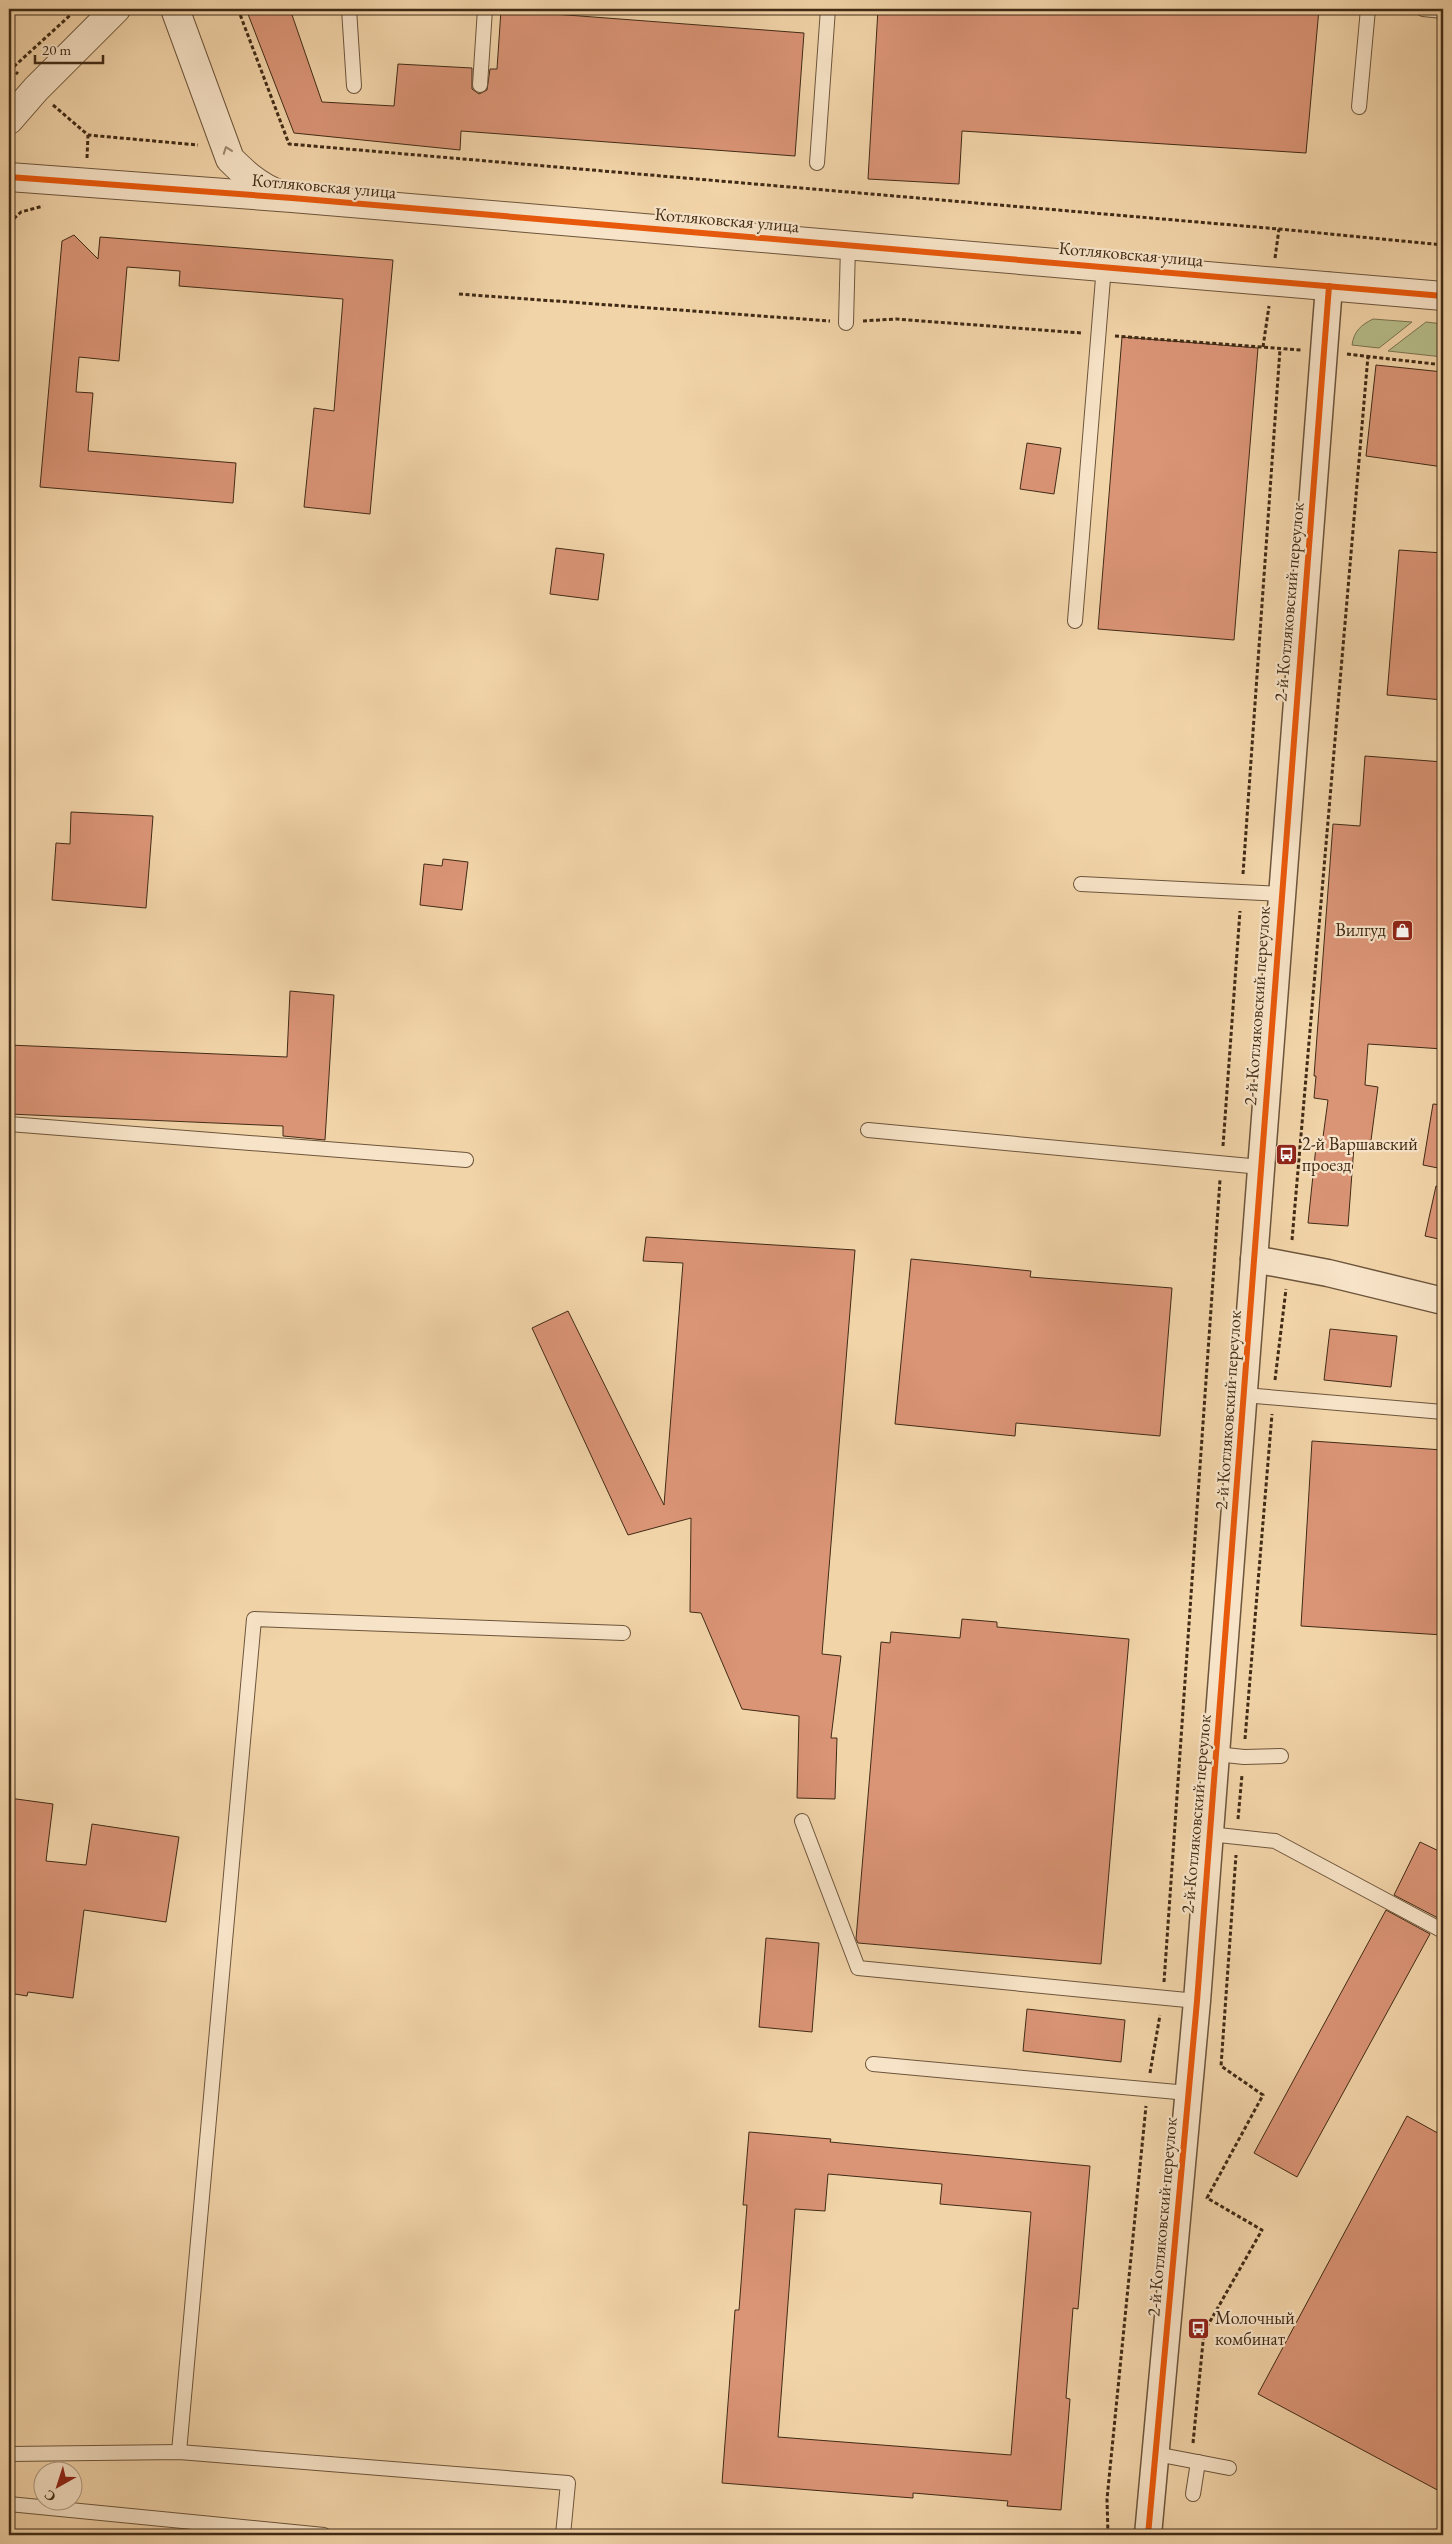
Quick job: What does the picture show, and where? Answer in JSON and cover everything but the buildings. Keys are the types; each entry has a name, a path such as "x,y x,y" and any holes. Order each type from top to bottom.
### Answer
{"street":[{"path":"9,120 36,89 116,9"},
{"path":"175,9 230,159 248,177 268,190 292,198"},
{"name":"Котляковская улица","path":"9,177 292,198 1443,296"},
{"name":"2-й Котляковский переулок","path":"1148,2535 1188,2093 1216,1754 1280,894 1329,286"},
{"path":"1254,1259 1328,1273 1443,1301"}],"lane":[{"path":"349,9 354,86"},
{"path":"480,85 485,9"},
{"path":"817,163 828,9"},
{"path":"1360,107 1368,9"},
{"path":"1423,9 1443,11"},
{"path":"846,323 848,246"},
{"path":"1075,621 1104,266"},
{"path":"1081,884 1242,894 1280,894"},
{"path":"9,1124 466,1160"},
{"path":"868,1130 1261,1167"},
{"path":"1244,1395 1443,1412"},
{"path":"179,2452 254,1618 623,1633"},
{"path":"1216,1754 1244,1757 1281,1756"},
{"path":"802,1821 858,1968 1196,2000"},
{"path":"1209,1834 1276,1842 1443,1931"},
{"path":"873,2064 1188,2093"},
{"path":"9,2454 179,2452 568,2483 563,2535"},
{"path":"1156,2454 1229,2468"},
{"path":"1193,2494 1194,2461"},
{"path":"9,2504 208,2529 324,2535"}],"path":[{"path":"9,71 77,9"},
{"path":"238,9 289,144 1280,228 1443,245"},
{"path":"67,117 88,135 201,145"},
{"path":"9,223 20,212 44,206"},
{"path":"459,294 846,323 896,319 1324,352 1443,364"},
{"path":"1108,2535 1107,2499 1148,2090 1163,1998 1280,349"},
{"path":"1299,1242 1291,1240 1368,356"},
{"path":"1194,2461 1204,2332 1262,2230 1208,2198 1263,2095 1221,2066 1237,1838 1274,1398 1286,1288"}],"green space":[{"path":"1373,319 1412,322 1379,348 1352,345 1354,336 1359,329"},
{"path":"1426,322 1443,324 1443,357 1388,351"}],"cycle path":[{"path":"9,177 292,198 1443,296"},
{"path":"1148,2535 1197,2001 1329,286"}],"place":[{"name":"Вилгуд","path":"1402,930"},
{"name":"2-й Варшавский проезд","path":"1286,1154"},
{"name":"Молочный комбинат","path":"1199,2328"}]}
